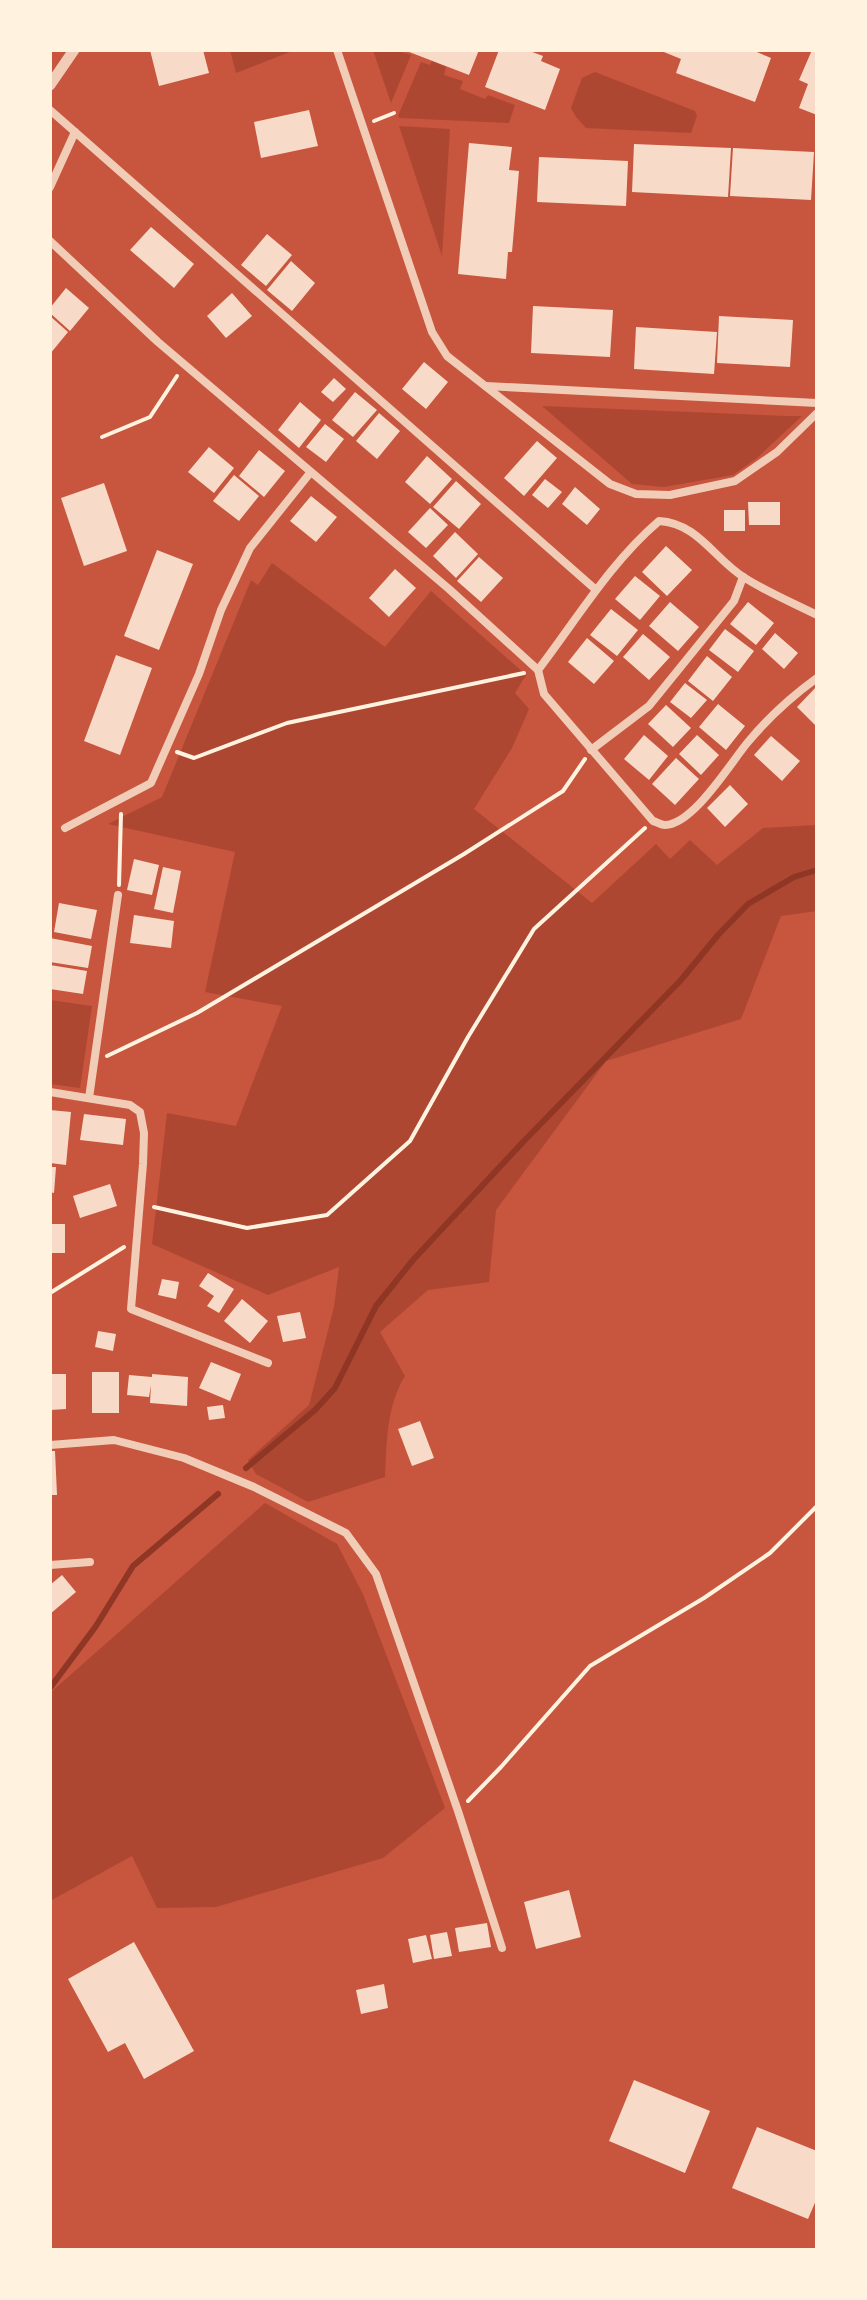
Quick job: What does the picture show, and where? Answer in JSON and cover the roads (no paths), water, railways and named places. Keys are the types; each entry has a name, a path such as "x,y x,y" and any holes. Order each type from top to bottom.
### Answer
{"street":[{"path":"50,85 74,50"},
{"path":"337,50 432,332 447,356 610,484 636,494 670,495 735,481 777,452 817,413"},
{"path":"50,110 595,589"},
{"path":"50,187 75,132"},
{"path":"50,241 185,365 449,589 538,670 544,694 653,821 665,825 678,821 712,791 747,742 796,693 817,678"},
{"path":"485,386 817,403"},
{"path":"65,828 151,783 199,674 221,610 250,548 310,473"},
{"path":"538,670 595,589 659,521 672,521 697,535 743,577 817,615"},
{"path":"591,750 649,706 734,601 743,577"},
{"path":"89,1098 118,895"},
{"path":"50,1092 130,1105 140,1112 144,1133 131,1309 268,1363"},
{"path":"50,1445 114,1440 184,1458 254,1487 346,1533 376,1574 502,1948"},
{"path":"50,1565 90,1562"}],"waterway":[{"path":"246,1468 315,1410 335,1388 376,1306 413,1260 681,980 718,935 748,904 794,877 817,870"},
{"path":"50,1688 96,1626 133,1566 218,1494"}]}
